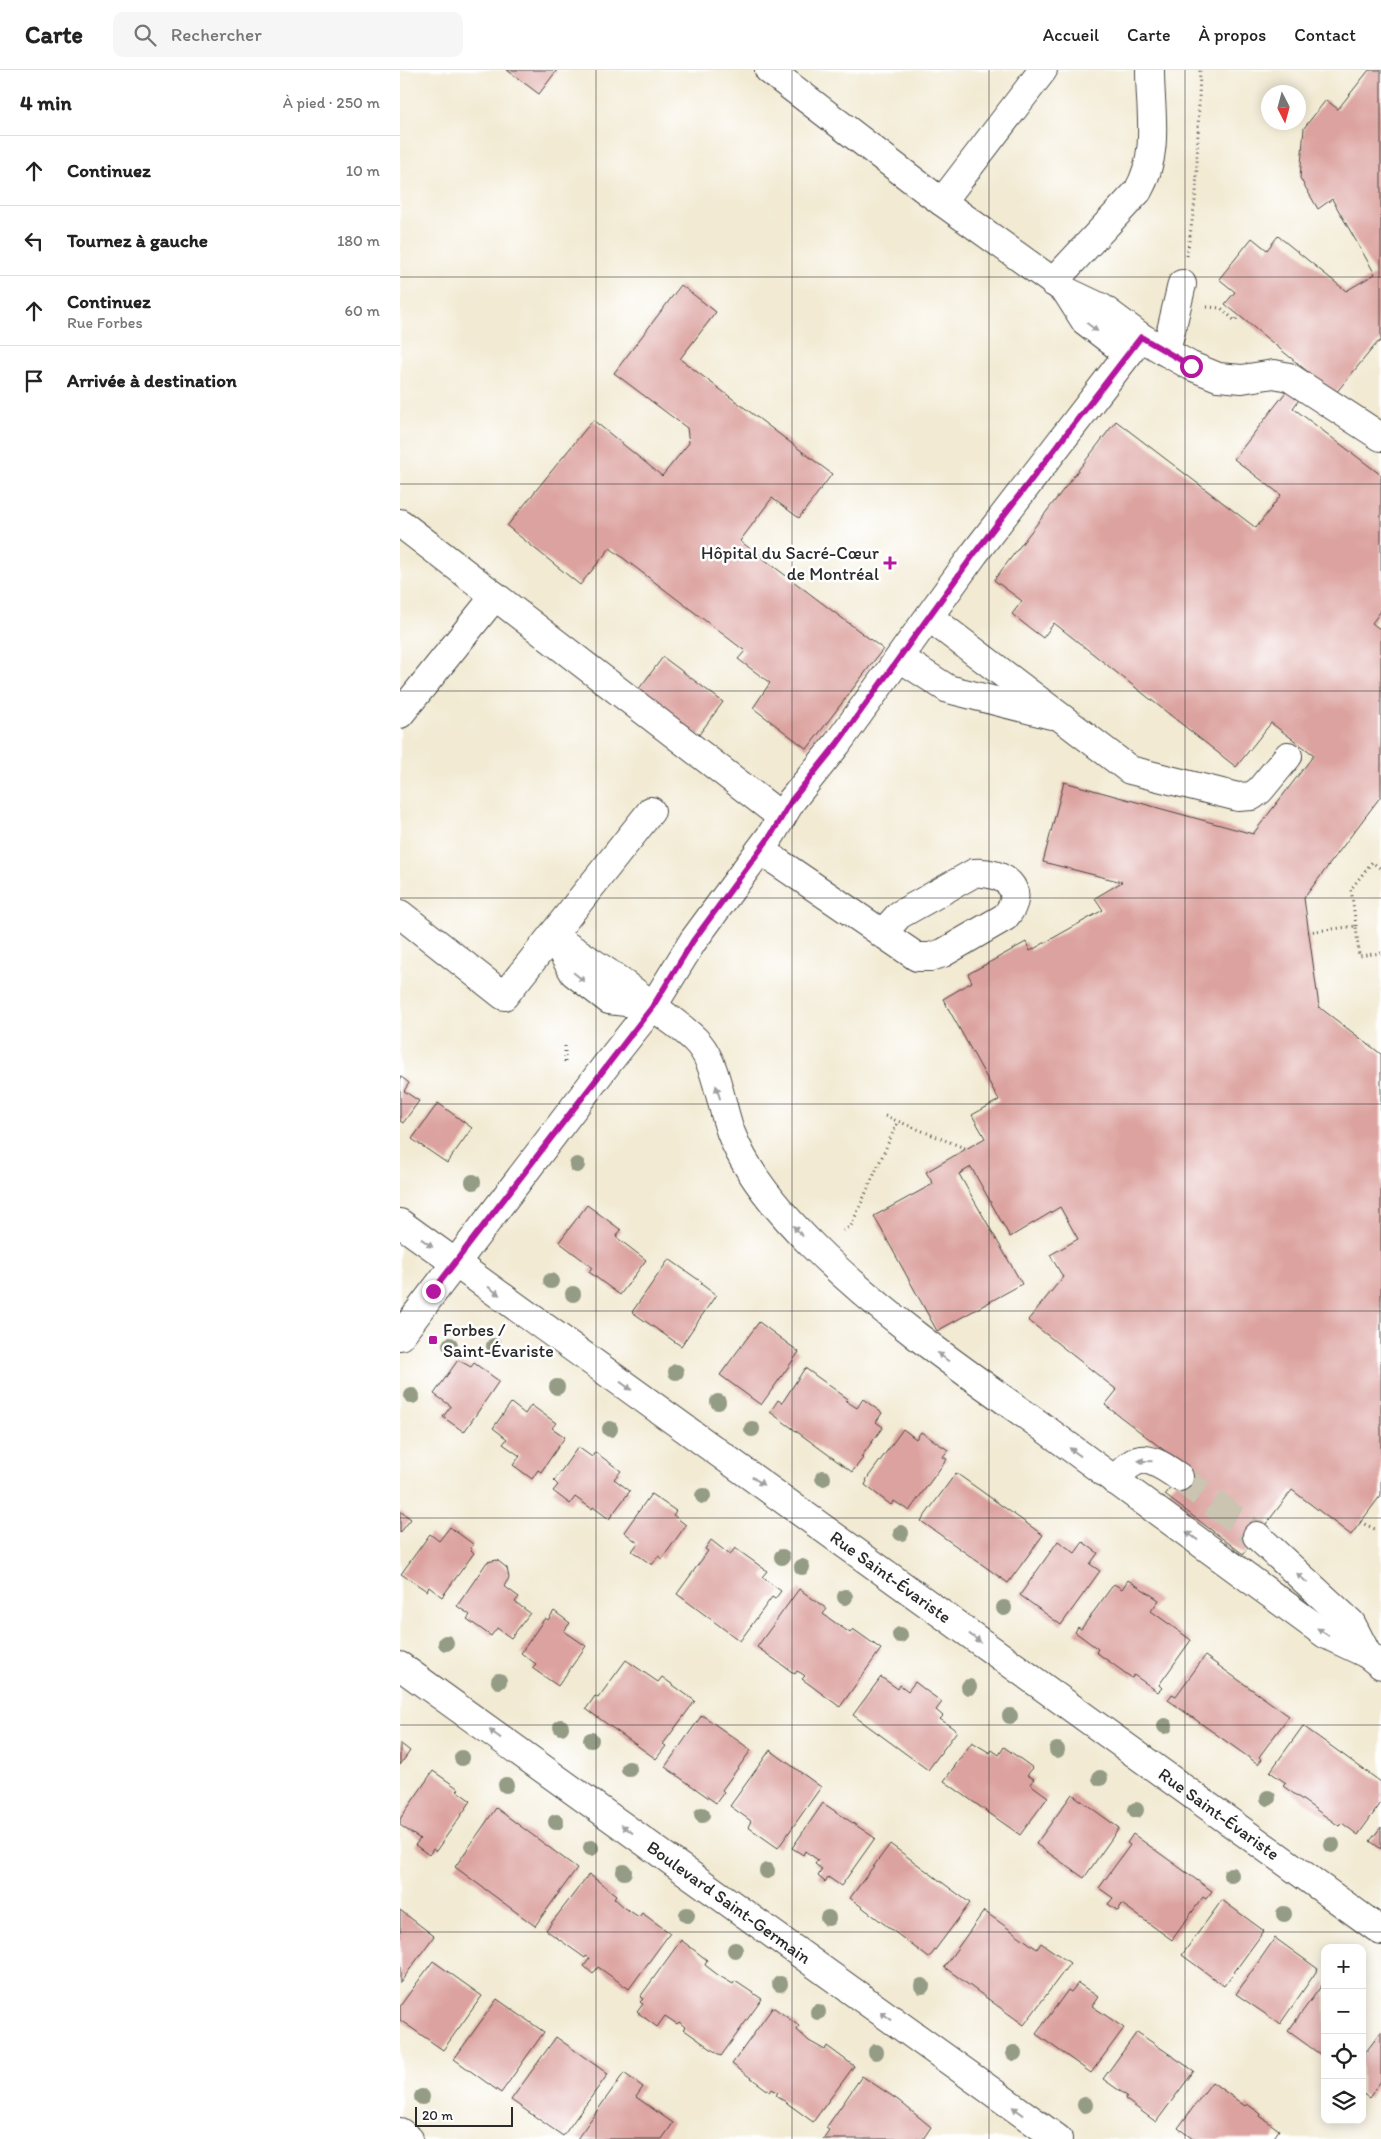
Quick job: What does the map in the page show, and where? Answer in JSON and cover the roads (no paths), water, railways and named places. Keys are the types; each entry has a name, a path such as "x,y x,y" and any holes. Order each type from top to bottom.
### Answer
{"street":[{"path":"770,70 942,202 1060,287 1102,308 1134,345 1166,352 1191,366 1218,377 1242,379 1274,374 1289,376 1381,437"},
{"path":"942,202 1043,70"},
{"path":"1060,287 1138,191 1147,175 1152,145 1150,70"},
{"path":"1166,352 1182,284"},
{"path":"400,1336 454,1263 653,1006 693,941 760,850 792,800 837,744 1083,410 1134,345"},
{"path":"400,524 782,817"},
{"path":"400,714 495,596"},
{"path":"929,617 1130,770 1238,797 1252,796 1260,790 1288,756"},
{"path":"900,658 948,689 1060,717"},
{"path":"400,914 504,996 553,937 650,811"},
{"path":"760,850 882,934"},
{"path":"553,937 574,974 610,1000 653,1006 699,1044 710,1065 730,1132 746,1165 794,1226 865,1294 946,1359 1325,1634 1374,1660"},
{"name":"Rue Saint-Évariste","path":"400,1223 1381,1931"},
{"path":"1114,1480 1128,1464 1134,1461 1146,1460 1160,1464 1179,1476"},
{"path":"1257,1536 1351,1623 1374,1660"},
{"name":"Boulevard Saint-Germain","path":"400,1666 1058,2139"},
{"path":"400,2132 409,2139"}],"tunnel":[{"path":"1179,1477 1257,1536"}],"place":[{"name":"Hôpital du Sacré-Cœur de Montréal","path":"890,563"},
{"name":"Forbes / Saint-Évariste","path":"433,1340"}]}
